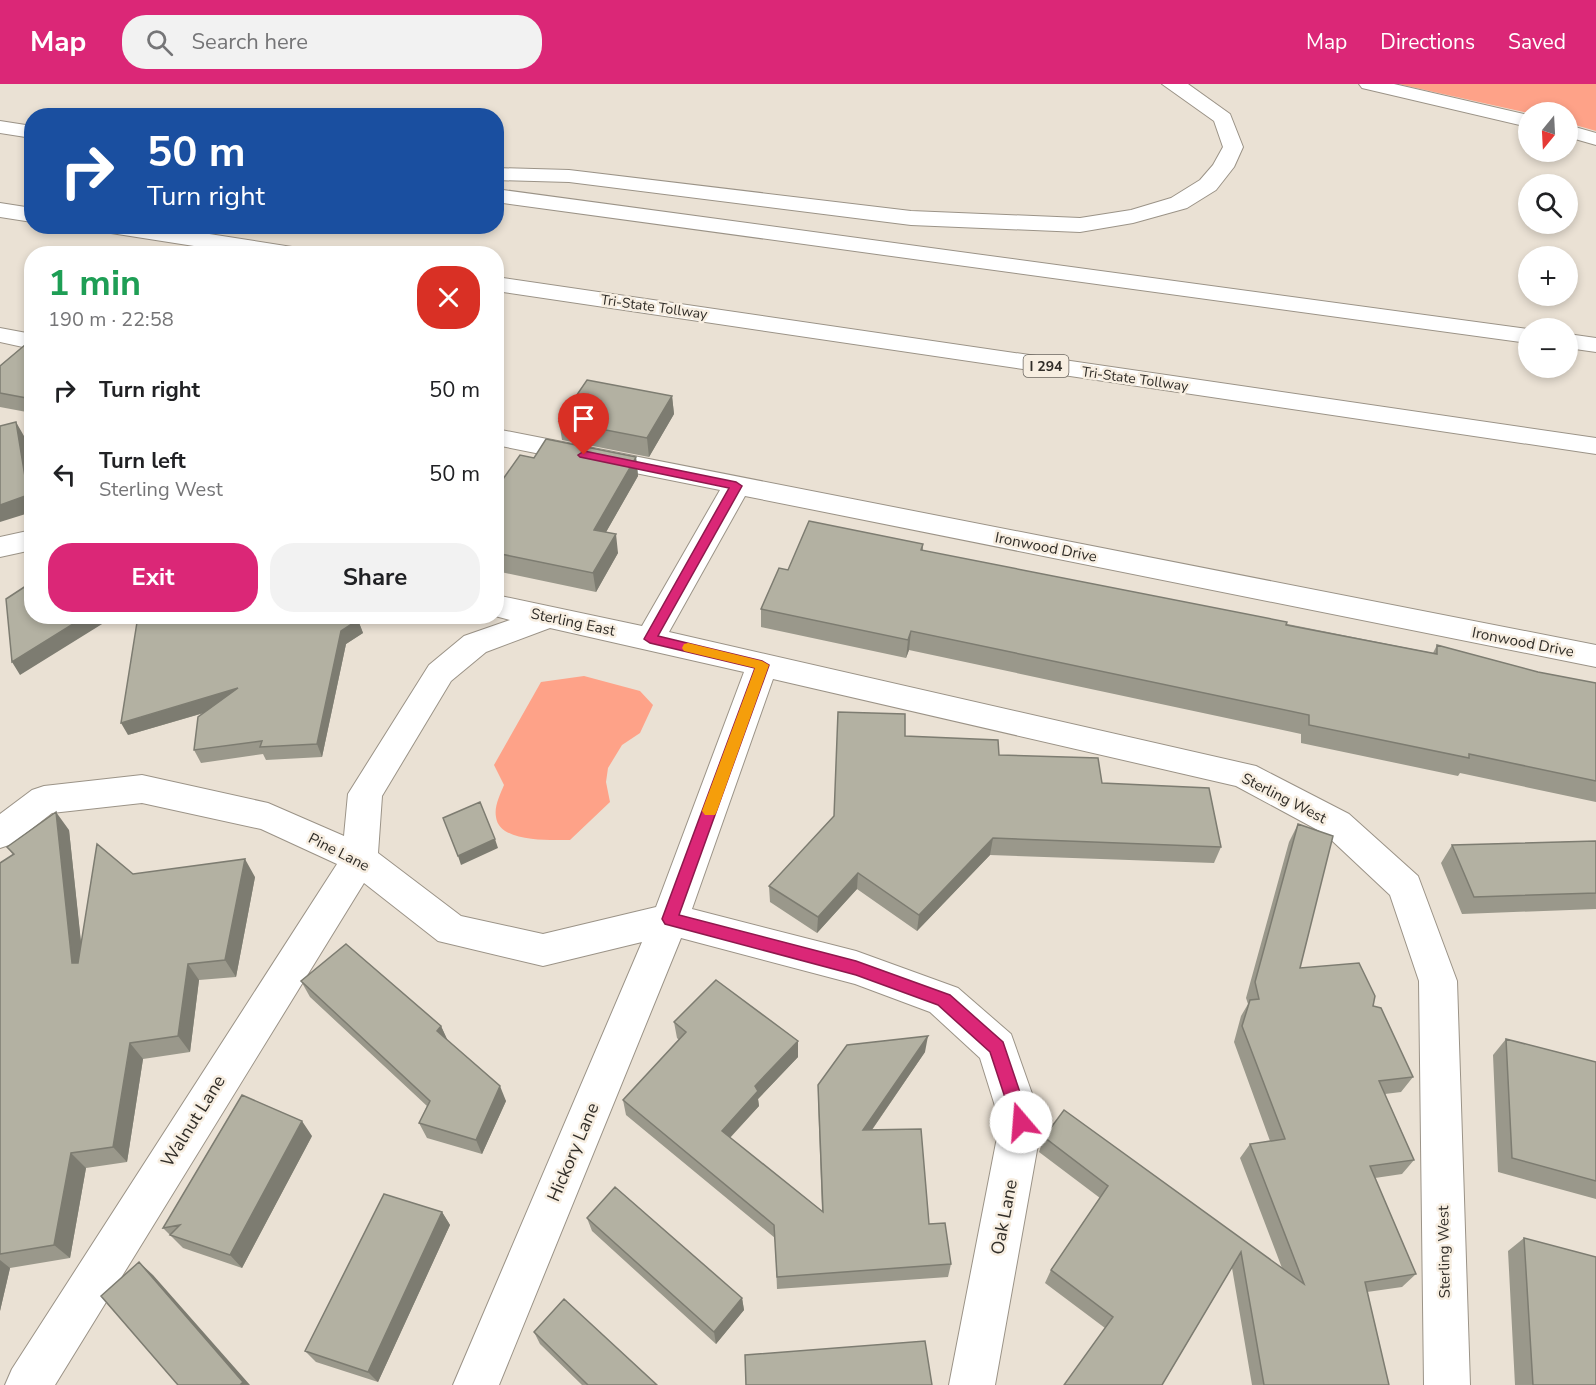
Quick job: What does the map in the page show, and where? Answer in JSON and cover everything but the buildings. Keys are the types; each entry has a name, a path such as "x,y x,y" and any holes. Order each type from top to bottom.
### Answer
{"main road":[{"path":"504,174 569,176 911,218 1080,225 1133,216 1179,203 1208,185 1223,167 1233,147 1223,117 1185,90 1172,84"},
{"path":"1369,84 1518,119"},
{"path":"0,127 24,131"},
{"path":"1578,134 1596,140"},
{"path":"504,196 1518,335"},
{"path":"0,210 24,214"},
{"path":"163,234 240,246"},
{"name":"Tri-State Tollway","path":"504,285 1596,446"},
{"path":"0,336 24,340"},
{"path":"1578,342 1596,345"},
{"name":"Ironwood Drive","path":"504,439 1596,656"},
{"path":"650,639 736,486"},
{"path":"0,547 24,542"},
{"name":"Sterling East","path":"504,608 650,639"},
{"path":"360,859 365,794 440,673 475,644 549,617"},
{"name":"Sterling West","path":"650,639 1244,775 1337,824 1405,887 1438,981 1447,1385"},
{"name":"Hickory Lane","path":"476,1385 670,919 762,665"},
{"name":"Pine Lane","path":"0,834 44,800 142,789 268,817 360,859 451,930 543,950 670,919"},
{"name":"Walnut Lane","path":"28,1385 320,919 360,859"},
{"name":"Oak Lane","path":"670,919 856,968 944,1000 997,1047 1021,1122 972,1385"}],"shaded area":[{"path":"1398,84 1596,84 1596,131 1578,126 1578,102 1518,102 1518,111"},
{"path":"584,676 640,691 653,705 640,733 622,745 608,768 606,782 610,802 570,840 527,838 506,832 499,825 496,817 497,805 504,785 494,765 541,682"}],"slow traffic":[{"path":"688,648 762,665 710,811"}],"route":[{"path":"584,455 736,486 650,639 762,665 670,919 856,968 944,1000 997,1047 1021,1122"}]}
